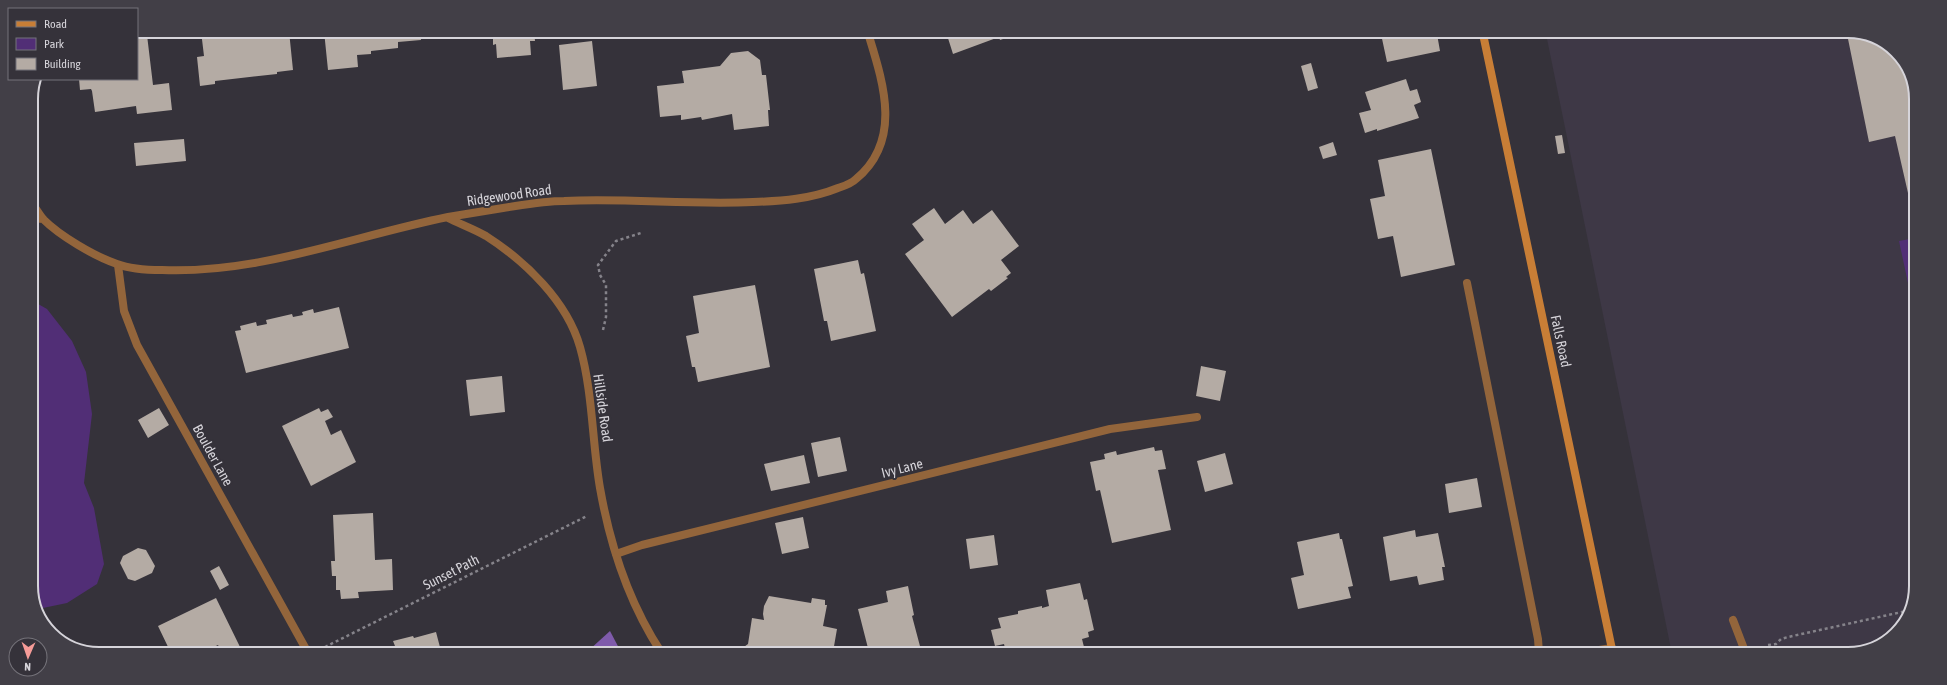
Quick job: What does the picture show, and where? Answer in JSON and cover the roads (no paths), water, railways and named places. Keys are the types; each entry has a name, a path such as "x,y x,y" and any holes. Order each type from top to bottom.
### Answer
{"main road":[{"name":"Falls Road","path":"1484,38 1612,647"}],"street":[{"name":"Ridgewood Road","path":"38,211 43,218 58,231 87,249 118,265 161,270 209,270 336,246 447,218 563,201 729,204 777,201 823,195 854,182 870,166 882,144 886,119 882,80 870,38"},
{"path":"38,218 43,218"},
{"name":"Hillside Road","path":"447,218 485,235 513,255 543,283 571,326 580,346 589,394 599,486 610,534 628,589 641,618 658,647"},
{"name":"Boulder Lane","path":"118,265 124,312 137,345 305,647"},
{"path":"1467,283 1539,647"},
{"name":"Ivy Lane","path":"616,554 642,545 1110,429 1197,417"},
{"path":"1733,620 1743,647"}]}
